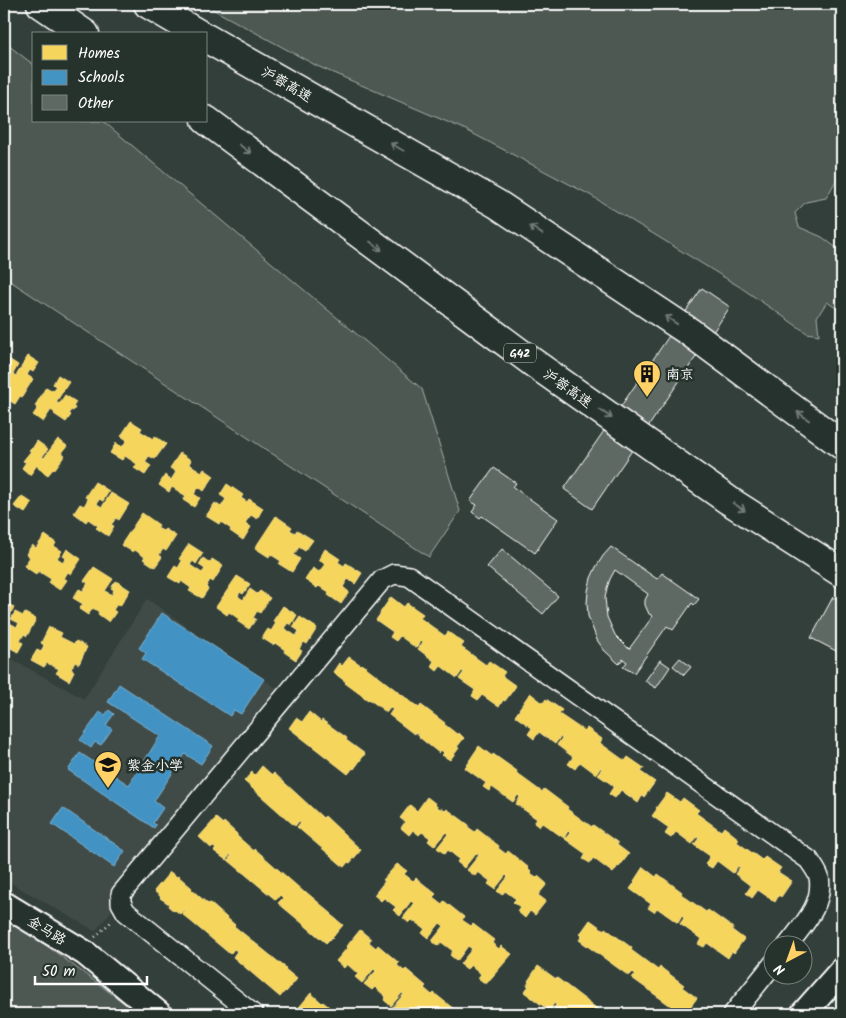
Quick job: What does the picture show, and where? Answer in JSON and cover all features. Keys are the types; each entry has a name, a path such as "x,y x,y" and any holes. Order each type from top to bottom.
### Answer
{"highway":[{"path":"41,4 82,32"},
{"path":"148,4 196,32"},
{"name":"沪蓉高速","path":"208,39 497,204 691,333 842,445"},
{"name":"沪蓉高速","path":"208,121 535,364 728,500 842,573"}],"main road":[{"name":"金马路","path":"4,904 85,953 159,1014"},
{"path":"803,1014 842,970"}],"lane":[{"path":"253,1014 126,912 121,903 122,894 382,580 394,574 409,576 809,860 819,876 819,895 812,913 795,936"},
{"path":"733,1014 764,975"}],"path":[{"path":"85,953 94,938 114,919 121,903"}],"shaded area":[{"path":"206,4 842,4 842,161 838,177 826,198 806,202 795,213 799,227 822,237 842,252 842,312 827,302 817,317 819,335 807,333 740,287 590,195 466,130 317,66"},
{"path":"4,42 32,63 32,122 104,122 422,389 460,511 429,557 4,277"},
{"name":"紫金小学","path":"147,599 289,697 95,931 4,879 4,655 84,699"},
{"path":"4,914 139,1014 4,1014"}],"building: Homes":[{"path":"28,356 39,363 33,372 30,370 27,375 33,379 22,397 20,396 15,404 4,397 10,385 4,383 4,363 7,358 18,365 13,374 16,376"},
{"path":"58,375 69,382 56,402 59,404 65,395 76,402 73,407 75,408 69,413 71,415 66,422 51,410 43,422 33,415 38,408 35,406 46,387 53,391 56,387 53,384"},
{"path":"131,421 142,428 140,431 153,439 155,436 166,444 155,459 149,456 145,462 151,466 145,475 134,468 137,464 125,456 122,460 110,453 116,443 122,447 127,440 121,436"},
{"path":"58,439 67,446 62,453 65,455 48,475 38,468 37,465 30,475 22,468 26,462 23,461 31,451 29,450 32,449 37,441 48,449 42,457 44,458"},
{"path":"180,453 191,460 189,464 202,472 204,469 214,476 204,491 199,487 194,494 200,498 194,507 183,500 186,496 172,487 169,492 159,485 165,475 171,480 176,472 170,468"},
{"path":"95,482 109,491 103,501 99,499 97,504 102,507 111,493 129,504 119,520 116,518 111,525 114,526 108,536 96,528 98,526 88,519 86,522 74,513 80,504 84,506 88,499 85,497"},
{"path":"227,484 243,495 241,498 247,502 249,499 263,508 257,519 251,515 245,523 251,527 243,540 221,522 219,524 206,516 215,503 221,507 226,499 220,495"},
{"path":"22,496 32,503 25,513 14,506"},
{"path":"4,497 9,501 4,508"},
{"path":"142,513 159,525 157,528 163,531 165,529 176,536 166,551 163,549 159,555 162,557 155,567 143,559 145,557 135,550 133,552 121,545"},
{"path":"276,516 292,527 290,530 295,533 297,530 313,540 305,551 299,547 294,555 300,559 292,572 279,564 281,561 270,554 269,557 255,548"},
{"path":"45,535 56,543 54,546 62,551 57,558 63,562 66,558 63,556 67,549 81,559 71,574 68,572 64,578 67,580 60,590 49,583 51,579 38,571 36,574 24,566 30,557 26,554 32,545 36,548"},
{"path":"189,544 203,553 196,564 193,561 190,565 202,573 205,569 199,565 203,558 210,563 212,559 223,566 213,582 210,580 206,587 208,589 202,598 189,591 191,588 181,581 180,584 168,577 175,566 178,568 182,561 179,559"},
{"path":"325,549 340,559 338,562 344,566 346,563 362,573 355,584 348,579 343,587 349,592 341,604 319,586 317,588 305,580 313,568 319,572 325,564 319,560"},
{"path":"94,567 113,579 105,591 112,595 114,590 111,588 116,581 130,590 120,606 117,604 113,610 116,612 109,622 93,608 88,615 79,609 83,604 73,598 79,589 83,591 88,583 84,581"},
{"path":"237,576 250,584 243,594 240,592 238,596 243,600 250,589 257,594 260,591 270,598 260,613 257,611 253,618 256,619 249,629 237,621 239,619 229,612 227,615 216,607"},
{"path":"391,597 404,607 407,603 423,614 420,618 445,636 448,632 464,643 461,647 486,665 489,661 505,672 502,676 516,686 505,701 503,700 499,707 482,695 478,700 472,696 475,690 459,679 464,672 462,671 457,678 441,666 437,671 431,666 434,661 418,649 423,642 421,641 416,648 400,636 396,641 390,637 393,632 376,620"},
{"path":"4,601 14,607 9,617 5,615 4,617"},
{"path":"283,606 297,615 291,625 288,623 284,628 296,636 299,631 293,627 300,617 317,628 307,644 304,642 299,649 302,651 296,660 275,643 273,645 262,638 268,629 271,631 276,623 273,621"},
{"path":"15,612 23,616 25,613 36,619 27,636 24,634 20,641 23,643 18,652 5,645 7,641 4,639 4,620 17,627 19,623 11,619"},
{"path":"49,627 62,633 60,637 74,644 76,641 87,647 79,664 75,662 71,669 74,671 69,681 56,673 59,669 47,663 44,667 31,660 37,650 41,652 44,645 41,643"},
{"path":"349,657 362,664 419,708 421,705 464,738 450,760 442,755 444,753 441,750 439,753 415,732 414,734 389,715 393,709 390,707 386,712 345,683 333,672 339,663 342,666"},
{"path":"530,693 543,703 546,699 562,710 559,714 584,731 587,728 602,739 600,743 625,761 628,757 644,768 641,772 655,782 644,797 642,796 638,803 621,790 615,798 609,794 614,786 598,775 601,767 596,774 580,762 575,769 568,764 573,757 557,745 562,738 560,737 555,744 539,732 534,739 528,734 532,728 515,716"},
{"path":"309,712 347,738 346,740 365,754 348,774 289,728 296,718 302,722"},
{"path":"479,746 517,771 516,773 542,792 544,789 568,807 567,809 618,843 617,845 629,854 619,867 613,873 593,858 590,863 583,859 586,854 565,839 570,833 568,831 564,838 542,823 539,827 534,823 537,819 516,804 520,797 518,795 513,802 492,787 489,791 483,787 486,783 465,768"},
{"path":"262,766 272,775 274,773 323,818 325,816 361,850 350,863 348,862 344,867 297,827 301,822 299,821 295,826 244,781 252,772 255,775"},
{"path":"667,793 680,802 683,798 699,810 696,813 721,831 724,827 739,839 737,842 762,860 765,857 781,868 778,872 792,881 781,897 779,895 775,902 758,890 752,898 746,893 751,886 735,874 740,867 738,866 733,873 717,861 712,868 705,864 710,856 694,845 699,838 697,837 692,844 676,832 671,838 665,834 669,828 652,816"},
{"path":"427,797 440,809 445,811 447,809 469,825 468,827 475,832 477,829 506,854 508,851 529,868 531,874 536,878 538,876 547,884 538,895 546,901 535,915 530,911 525,918 517,911 520,907 513,902 516,899 505,891 502,895 497,891 508,877 506,875 495,889 488,884 490,881 478,872 475,876 467,870 479,855 476,853 464,868 457,862 459,859 448,850 445,854 437,848 448,834 446,832 434,846 428,841 430,838 422,832 419,835 413,830 409,835 401,828 405,822 400,818 410,805 417,811"},
{"path":"216,818 223,824 224,822 254,851 255,849 343,925 332,938 326,943 278,903 283,898 280,895 276,900 228,860 231,854 226,860 214,851 216,849 212,846 211,848 199,837"},
{"path":"397,864 407,871 404,874 413,881 416,878 436,894 433,897 442,904 444,901 464,917 462,920 471,926 473,924 494,940 492,943 499,949 501,946 512,954 486,984 478,978 481,974 471,965 467,969 460,964 472,949 468,946 457,961 450,955 453,951 441,942 438,946 432,941 444,926 440,923 428,938 422,933 425,929 412,920 409,923 403,918 414,904 411,901 400,916 393,910 396,907 384,898 381,901 374,895 385,881 383,880"},
{"path":"643,867 656,877 658,874 706,912 708,910 733,928 732,930 744,939 734,953 732,951 728,958 707,943 704,947 698,944 701,939 680,924 684,918 682,916 678,923 657,908 654,912 648,908 651,904 630,889"},
{"path":"170,872 178,876 208,904 210,903 234,926 297,979 286,992 280,997 233,957 237,951 234,949 230,954 182,914 185,908 180,914 160,898 154,891"},
{"path":"590,920 604,930 605,928 658,970 660,967 684,985 682,987 697,998 687,1011 685,1009 682,1014 632,978 635,974 633,972 629,976 579,940 582,936 580,934"},
{"path":"360,930 371,939 369,942 376,948 378,945 399,963 397,965 404,971 406,969 426,986 424,988 432,995 434,993 455,1010 453,1012 455,1014 406,1014 403,1011 400,1014 392,1008 404,994 402,993 391,1006 384,1000 386,997 375,987 372,990 364,984 376,971 374,969 362,983 355,977 358,974 347,964 344,968 336,961"},
{"path":"538,966 604,1014 559,1014 554,1008 556,1005 554,1003 550,1011 524,992 529,986 527,985 528,981"},
{"path":"311,993 338,1014 299,1014 296,1011"}],"building: Schools":[{"path":"162,613 264,679 241,714 234,710 230,716 142,659 146,653 139,648"},
{"path":"119,684 213,746 201,764 185,754 154,801 163,808 153,823 156,825 154,828 68,770 80,753 129,785 160,736 108,702"},
{"path":"109,710 114,714 106,725 112,729 101,745 95,742 91,748 80,740 100,712 105,715"},
{"path":"63,808 125,851 114,867 52,824"}],"building: Other":[{"name":"南京","path":"702,288 730,307 592,509 564,489"},
{"path":"494,468 516,483 513,487 558,519 535,553 482,516 480,518 472,512 477,505 470,501"},
{"path":"611,547 657,579 662,573 699,599 694,605 692,603 673,630 667,626 634,673 623,667 627,662 623,659 619,664 604,650 597,640 588,616 587,603 591,578 603,556","holes":["615,570 648,594 645,605 649,614 653,616 629,649 615,635 607,617 605,598 610,579"]},
{"path":"502,549 558,596 543,614 487,567"},
{"path":"833,597 842,602 842,654 811,638"},
{"path":"680,658 691,667 684,675 673,666"},
{"path":"660,660 670,667 656,688 645,681"}],"place":[{"name":"南京","path":"647,398"},
{"name":"紫金小学","path":"108,789"}]}
